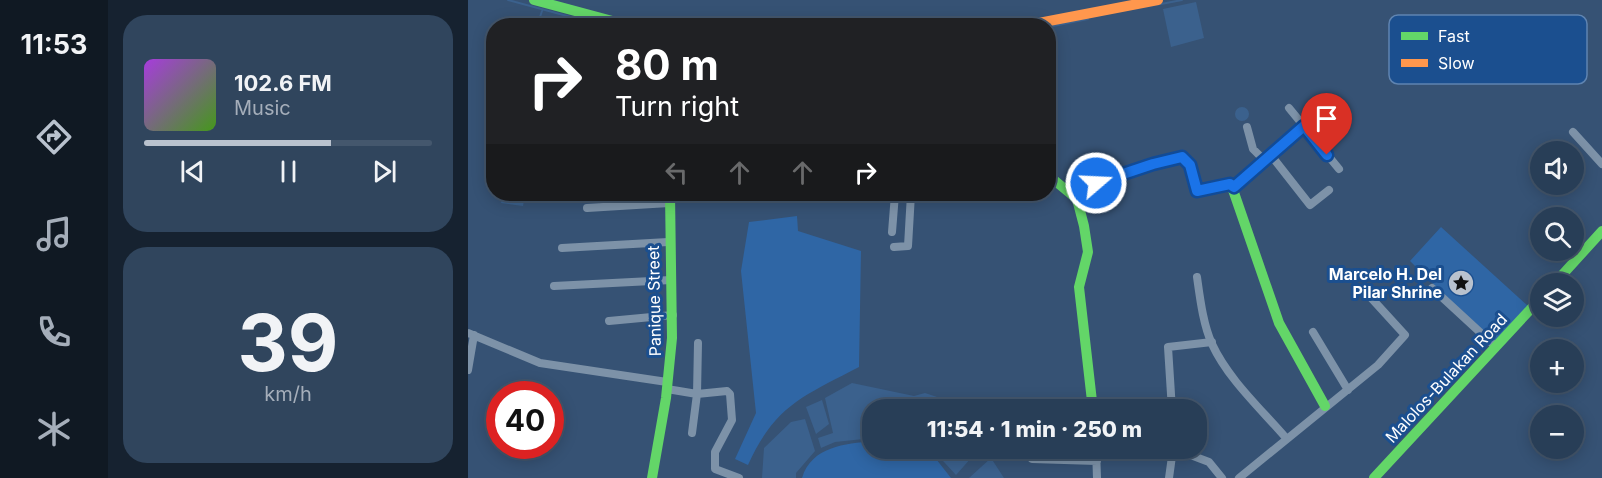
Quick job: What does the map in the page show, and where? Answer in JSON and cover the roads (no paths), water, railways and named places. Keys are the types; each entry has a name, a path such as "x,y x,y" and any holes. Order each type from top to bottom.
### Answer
{"street":[{"path":"534,0 601,18"},
{"path":"1056,20 1158,0"},
{"path":"1289,108 1339,169"},
{"path":"1234,187 1304,126"},
{"path":"1246,127 1253,149 1267,157 1310,205 1329,190"},
{"path":"1572,132 1602,164"},
{"path":"1071,193 1153,164 1182,157 1190,165 1197,191 1230,184 1234,187 1279,323 1325,406"},
{"path":"1056,181 1071,193 1081,210 1088,252 1079,287 1092,399"},
{"path":"586,208 645,201"},
{"name":"Panique Street","path":"652,478 667,386 673,315 668,242 670,201"},
{"path":"892,232 894,201"},
{"path":"894,247 908,246 911,201"},
{"path":"1564,273 1602,231"},
{"path":"562,248 668,242"},
{"path":"1197,276 1201,305 1212,342 1240,384 1286,438"},
{"path":"554,286 671,280"},
{"path":"1432,288 1496,347"},
{"path":"1239,478 1378,365 1405,335 1363,289"},
{"name":"Malolos-Bulakan Road","path":"1374,478 1530,310"},
{"path":"609,321 673,315"},
{"path":"1312,332 1348,390"},
{"path":"468,370 471,334 540,363 667,386 697,394 727,391 730,394 732,420 715,452 715,469 739,478"},
{"path":"1171,399 1168,347 1212,342"},
{"path":"692,433 697,394 698,343"},
{"path":"1032,459 1097,460 1097,478"},
{"path":"1169,478 1171,459"},
{"path":"1200,459 1209,462 1222,478"}],"waterway":[{"path":"508,0 574,18"},
{"path":"1161,4 1182,0"},
{"path":"540,18 542,11"},
{"path":"1056,25 1088,19"}],"place":[{"name":"Marcelo H. Del Pilar Shrine","path":"1461,283"}]}
